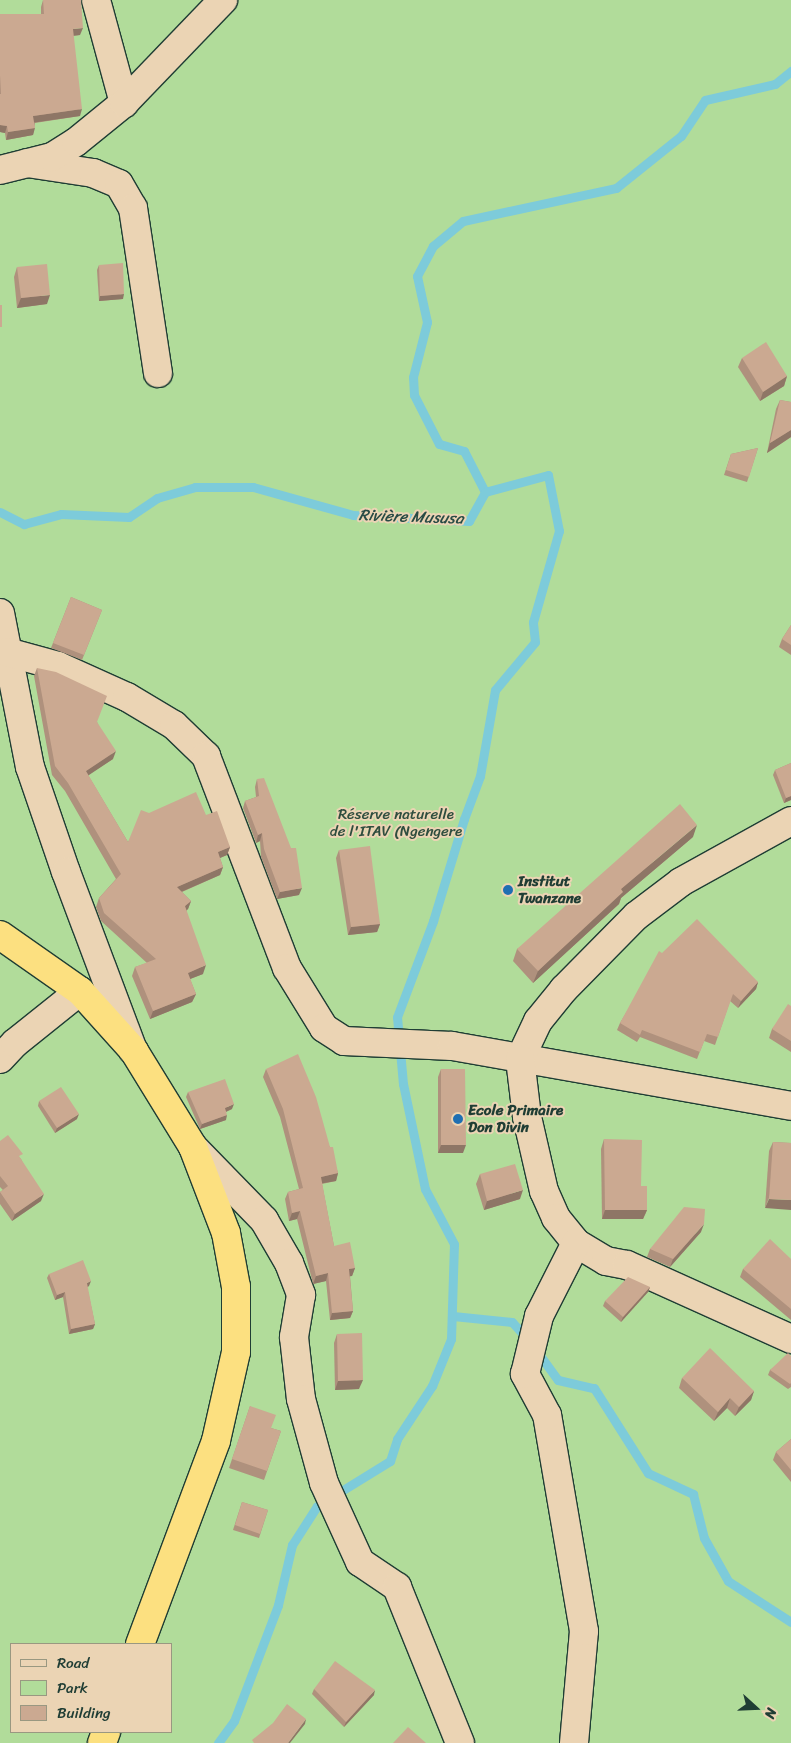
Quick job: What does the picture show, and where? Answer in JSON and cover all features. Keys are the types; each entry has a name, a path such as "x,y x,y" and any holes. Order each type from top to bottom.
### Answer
{"highway":[{"path":"0,935 80,991 134,1052 193,1147 226,1233 236,1287 236,1352 216,1441 140,1643"}],"street":[{"path":"96,0 124,103"},
{"path":"0,170 52,157 124,103 223,0"},
{"path":"27,163 93,173 119,184 133,208 158,373"},
{"path":"0,613 30,767 66,872 134,1052"},
{"path":"7,652 58,666 127,698 174,725 206,756 287,968 324,1028 344,1041 377,1045 417,1044 452,1046 791,1106"},
{"path":"791,821 681,882 636,916 571,981 538,1021 520,1059 527,1116 544,1191 556,1218 576,1243 606,1261 627,1265 791,1339"},
{"path":"0,1059 15,1043 80,991"},
{"path":"193,1147 264,1220 289,1264 301,1295 294,1337 302,1399 324,1484 360,1562 397,1587 460,1743"},
{"path":"574,1743 584,1632 547,1415 524,1374 537,1324 576,1243"}],"green space":[{"name":"Réserve naturelle de l'ITAV (Ngengere","path":"0,0 791,0 791,1743 0,1743"}],"building":[{"path":"43,0 81,0 83,28 73,29 82,109 33,116 35,128 8,132 7,126 0,125 0,14 44,14"},
{"path":"123,263 124,294 100,296 99,265"},
{"path":"47,264 50,295 21,298 17,267"},
{"path":"0,305 2,305 2,327 0,327"},
{"path":"766,342 787,376 763,392 742,358"},
{"path":"780,400 791,402 791,430 770,443"},
{"path":"758,448 749,477 726,470 731,454"},
{"path":"71,597 102,610 84,655 53,643"},
{"path":"791,625 791,645 782,639"},
{"path":"37,668 56,672 107,696 97,722 116,751 86,771 128,842 141,810 149,813 196,792 206,815 217,811 230,847 218,852 223,867 177,887 191,901 185,906 206,965 188,973 196,994 153,1011 135,967 156,959 104,913 99,898 121,874 68,783 55,766"},
{"path":"791,763 791,796 786,798 775,770"},
{"path":"264,778 291,848 296,848 302,888 280,892 264,849 262,833 258,835 245,801 259,796 257,779"},
{"path":"680,804 697,825 621,889 623,892 538,971 517,949"},
{"path":"370,846 380,924 351,927 339,850"},
{"path":"697,919 758,982 741,1001 733,994 718,1037 707,1034 700,1052 642,1030 640,1035 620,1023 659,951 662,953"},
{"path":"788,1004 791,1006 791,1041 772,1029"},
{"path":"298,1054 316,1097 330,1147 333,1147 338,1173 321,1177 334,1246 350,1242 355,1268 349,1269 353,1311 332,1313 328,1273 316,1276 300,1211 292,1213 288,1192 303,1188 283,1109 266,1069"},
{"path":"441,1069 465,1069 466,1145 441,1145"},
{"path":"225,1079 234,1104 225,1108 227,1115 202,1124 188,1092"},
{"path":"61,1087 79,1114 57,1128 39,1101"},
{"path":"8,1135 23,1154 19,1156 44,1194 15,1214 0,1192 8,1186 0,1176 0,1141"},
{"path":"604,1139 642,1140 641,1186 647,1186 647,1210 605,1210"},
{"path":"773,1142 791,1143 791,1200 769,1199"},
{"path":"515,1164 523,1190 487,1201 480,1174"},
{"path":"684,1207 705,1209 704,1224 673,1259 650,1249"},
{"path":"770,1239 791,1259 791,1309 743,1269"},
{"path":"83,1260 91,1281 87,1283 95,1324 71,1329 65,1292 57,1295 49,1274"},
{"path":"628,1277 650,1287 623,1317 605,1301"},
{"path":"362,1333 363,1380 338,1381 337,1334"},
{"path":"710,1348 754,1391 739,1407 730,1398 718,1412 682,1378"},
{"path":"788,1353 791,1356 790,1384 770,1370"},
{"path":"250,1406 276,1415 271,1428 281,1431 267,1471 232,1459"},
{"path":"791,1439 791,1470 776,1452"},
{"path":"242,1502 268,1510 260,1534 235,1525"},
{"path":"335,1661 375,1690 346,1722 314,1689"},
{"path":"287,1704 306,1719 288,1743 254,1743 252,1740 273,1723"},
{"path":"408,1727 426,1743 393,1743"}],"waterway":[{"name":"Rivière Mususa","path":"485,492 464,451 439,444 414,395 413,377 427,322 417,276 433,246 463,221 616,188 681,136 705,100 775,84 791,71"},
{"path":"218,1743 234,1721 278,1605 292,1545 317,1506 390,1461 397,1439 432,1386 451,1339 454,1244 425,1189 403,1084 397,1017 433,921 464,819 480,776 495,690 535,642 533,622 559,531 548,475 485,492"},
{"name":"Rivière Mususa","path":"0,512 24,524 61,514 129,517 157,498 195,487 253,487 353,515 469,521 485,492"},
{"path":"453,1316 512,1322 528,1340"},
{"path":"536,1350 558,1380 594,1388 648,1473 693,1494 704,1538 728,1581 791,1622"}],"place":[{"name":"Institut Twanzane","path":"508,890"},
{"name":"Ecole Primaire Don Divin","path":"458,1119"}]}
